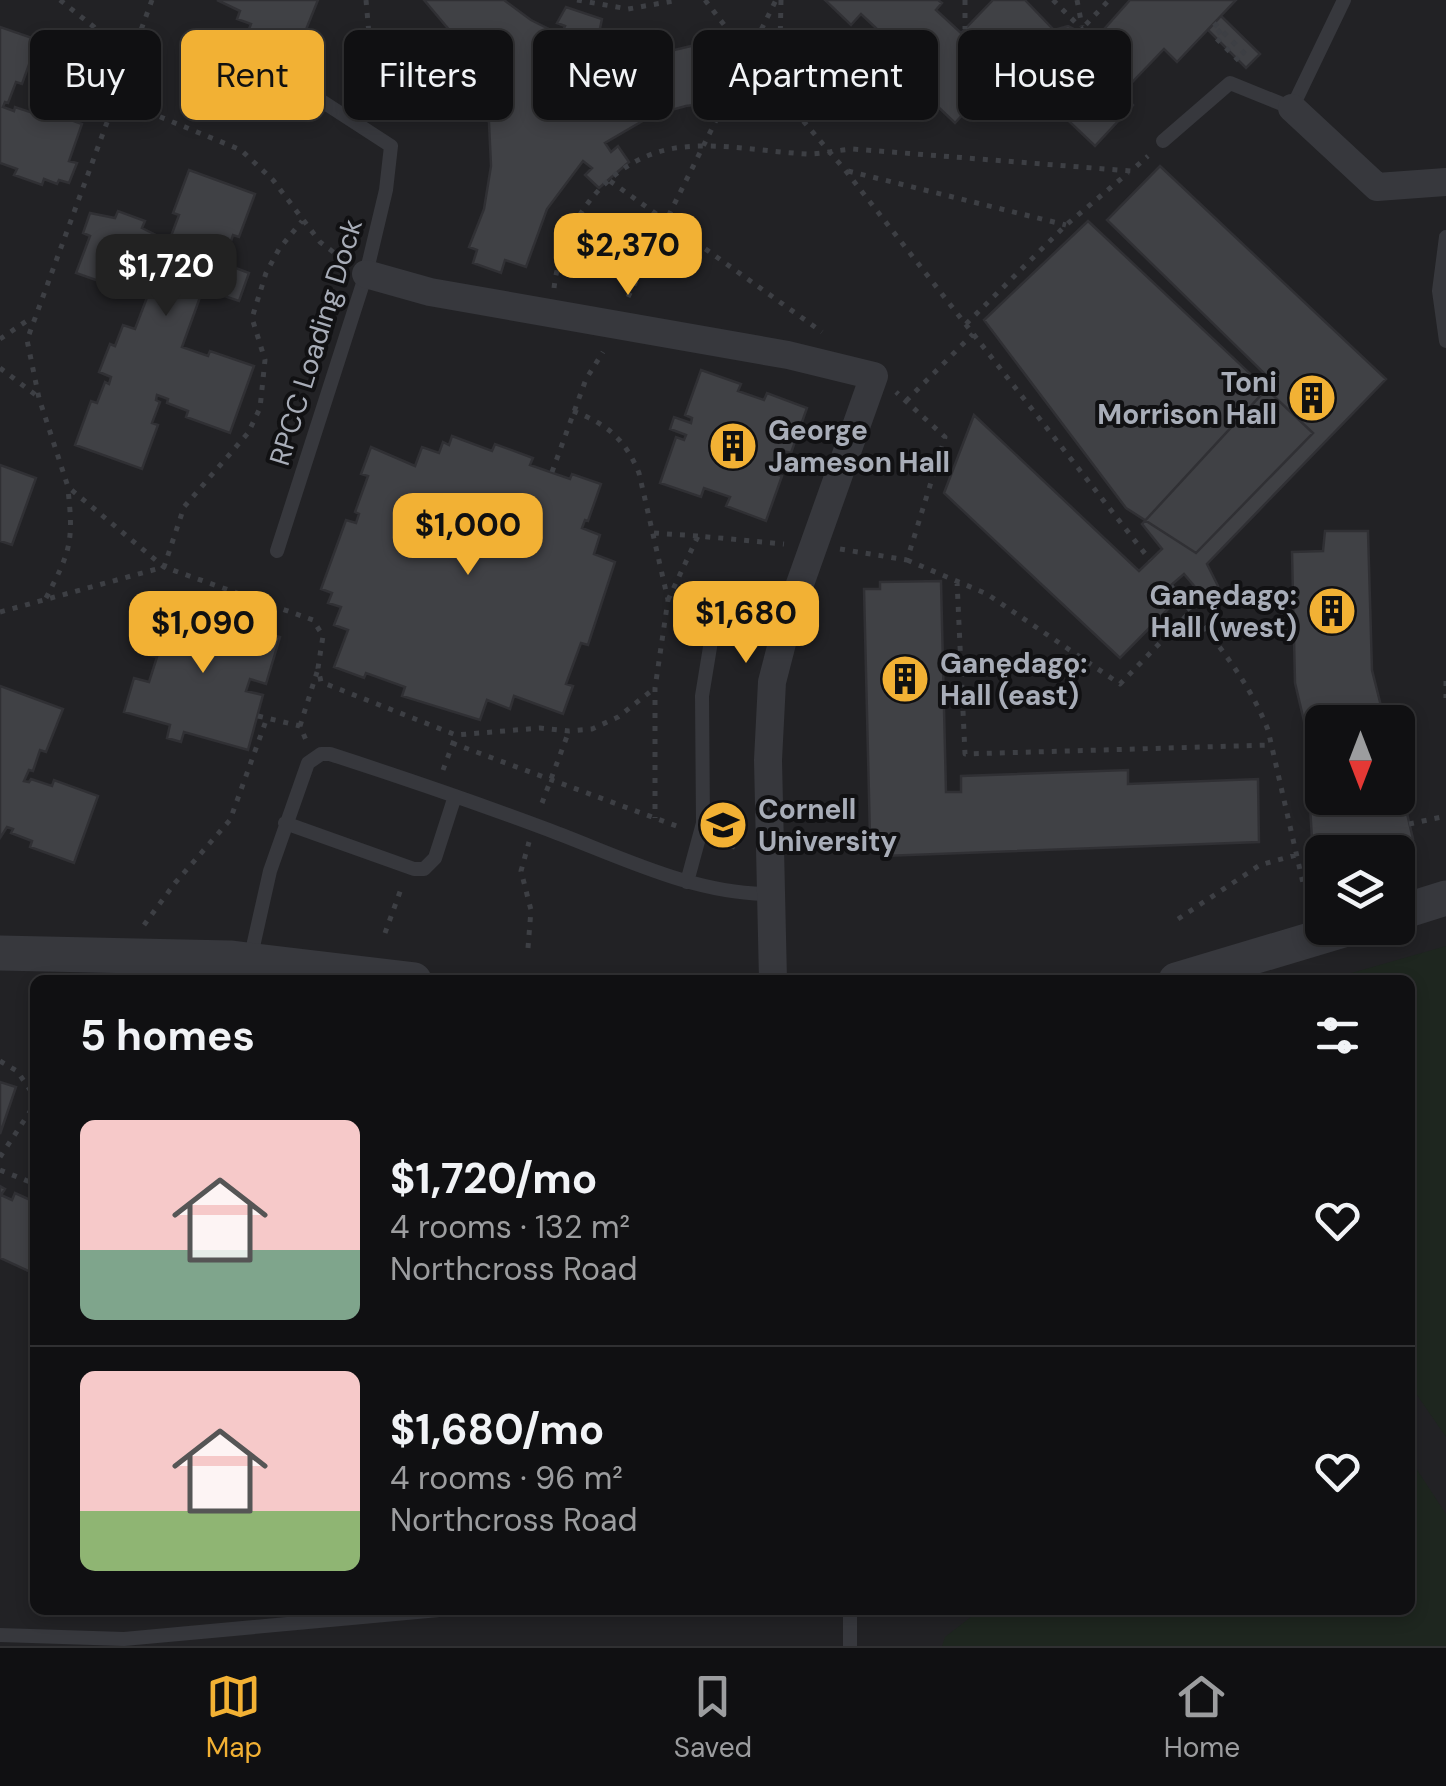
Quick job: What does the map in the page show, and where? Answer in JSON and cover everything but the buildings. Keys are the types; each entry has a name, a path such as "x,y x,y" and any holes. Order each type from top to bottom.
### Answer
{"street":[{"path":"1292,108 1378,187 1446,182"},
{"path":"366,274 430,292 788,355 874,376 780,642 772,682 768,721 774,975"},
{"path":"1415,908 1446,898"},
{"path":"1193,975 1305,941"},
{"path":"0,953 250,960 373,975"}],"lane":[{"path":"1163,141 1230,83 1292,108 1344,0"},
{"path":"324,103 391,146"},
{"name":"RPCC Loading Dock","path":"278,551 366,274 386,190 391,146"},
{"path":"1446,237 1440,291 1446,341"},
{"path":"687,882 701,835 702,696 711,641 716,634 734,630 780,642"},
{"path":"250,960 261,925 270,871 308,763 314,757 330,754 687,882 728,893 770,894"},
{"path":"285,823 414,869 424,869 435,858 456,796"},
{"path":"0,1634 124,1639 386,1615"},
{"path":"850,1615 850,1646"}],"path":[{"path":"60,0 96,30"},
{"path":"141,30 152,0"},
{"path":"366,0 391,146"},
{"path":"577,0 628,9 679,0"},
{"path":"706,0 728,30"},
{"path":"762,30 778,0"},
{"path":"778,0 779,30"},
{"path":"965,0 965,29"},
{"path":"1053,0 1079,30"},
{"path":"1078,0 1080,30"},
{"path":"1081,30 1109,0"},
{"path":"1214,23 1246,55"},
{"path":"1221,30 1214,36 1234,56"},
{"path":"161,117 228,143 256,162 330,251 366,274"},
{"path":"45,600 70,545 72,529 68,487 27,347 34,316 107,120"},
{"path":"552,472 591,369 619,325 627,300 718,120"},
{"path":"802,120 1150,560"},
{"path":"966,324 1066,225 1163,141"},
{"path":"551,316 556,275 569,232 596,193 630,163 650,155 686,146 830,153 853,149 1131,171"},
{"path":"844,170 1066,225"},
{"path":"164,568 184,507 248,433 260,408 265,360 252,318 266,273 278,250 302,221"},
{"path":"0,338 34,316"},
{"path":"906,401 973,334"},
{"path":"0,368 39,398"},
{"path":"573,411 608,426 631,454 668,600"},
{"path":"68,487 164,568 313,620 322,636 318,668 300,726 314,757"},
{"path":"654,533 814,545"},
{"path":"655,818 655,688 668,600 698,536"},
{"path":"907,560 987,594 1120,684 1190,611"},
{"path":"0,612 164,568"},
{"path":"956,580 965,754 1272,745"},
{"path":"1171,586 1247,683 1260,710 1272,745 1303,884"},
{"path":"318,668 322,682 456,735 540,728 592,729 618,717 655,688"},
{"path":"1446,681 1446,698"},
{"path":"258,716 300,726"},
{"path":"134,956 137,934 230,820 267,718"},
{"path":"452,743 741,849 883,846"},
{"path":"1409,824 1446,816"},
{"path":"1178,919 1260,865 1296,855"},
{"path":"0,1061 17,1071 30,1093"},
{"path":"0,1157 30,1109"},
{"path":"0,1170 30,1182"}],"shaded area":[{"name":"Cornell University","path":"0,0 1446,0 1446,1646 0,1646"},
{"path":"1446,946 1446,1437 1415,1392 1415,975 1344,975"},
{"path":"1415,1467 1446,1514 1446,1646 942,1646 945,1637 974,1615 1415,1615"}],"place":[{"name":"Toni Morrison Hall","path":"1312,398"},
{"name":"George Jameson Hall","path":"733,446"},
{"name":"Ganędagǫ: Hall (west)","path":"1332,611"},
{"name":"Ganędagǫ: Hall (east)","path":"905,679"},
{"name":"Cornell University","path":"723,825"}]}
